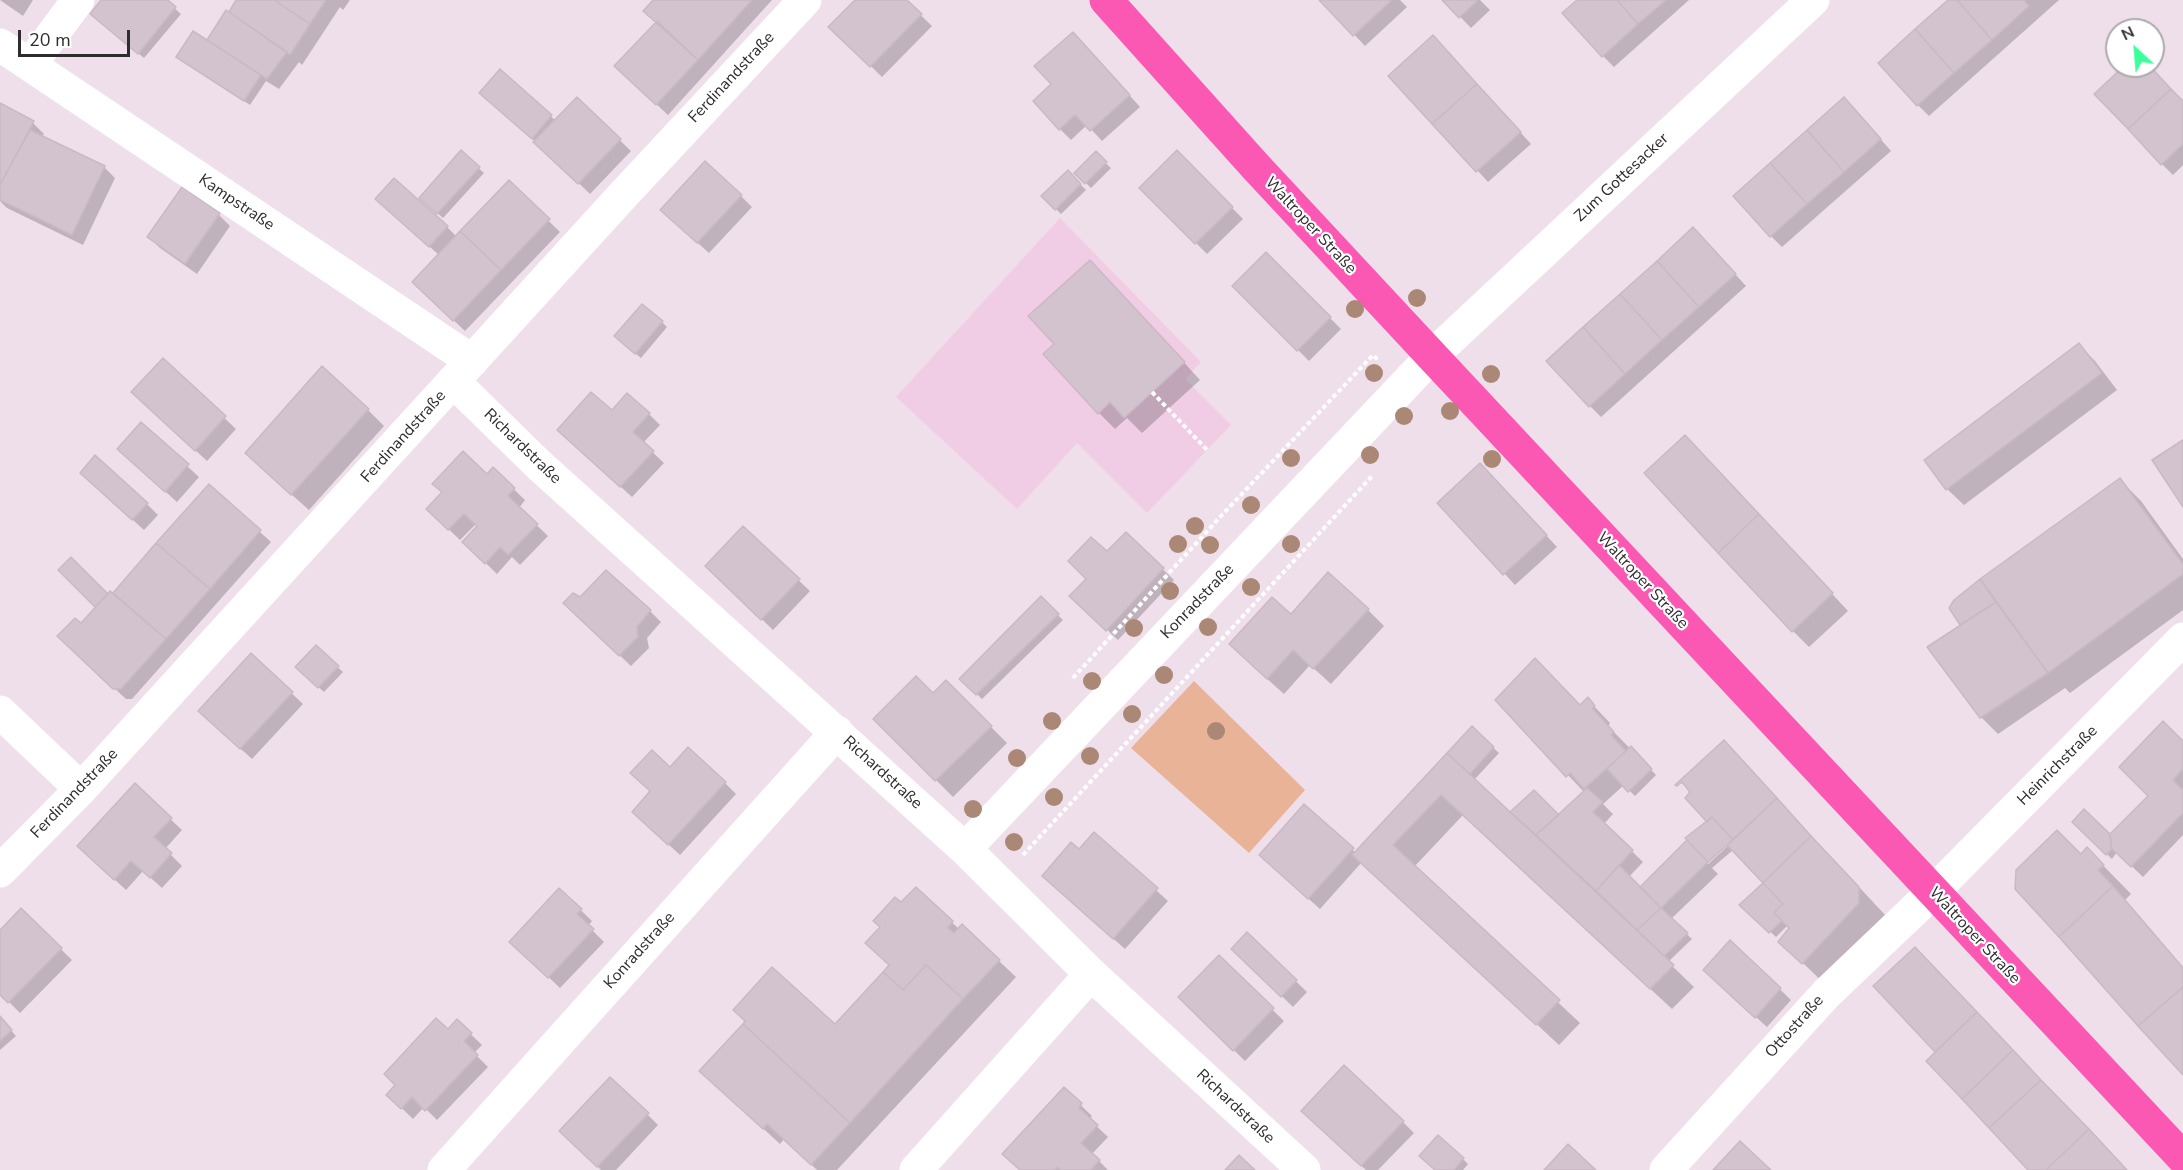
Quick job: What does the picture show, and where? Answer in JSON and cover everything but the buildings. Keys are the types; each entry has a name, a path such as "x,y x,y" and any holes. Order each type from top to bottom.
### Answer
{"main road":[{"name":"Waltroper Straße","path":"1106,0 1256,167 2183,1158"}],"street":[{"path":"30,65 78,0"},
{"name":"Ferdinandstraße","path":"0,871 81,789 616,202 805,0"},
{"name":"Zum Gottesacker","path":"1432,356 1813,0"},
{"name":"Kampstraße","path":"0,45 463,372"},
{"name":"Konradstraße","path":"965,849 1432,356"},
{"name":"Richardstraße","path":"463,372 539,465 965,849 1091,974 1304,1170"},
{"name":"Heinrichstraße","path":"1933,892 2183,639"},
{"path":"0,712 81,789"},
{"name":"Konradstraße","path":"444,1170 837,732"},
{"name":"Ottostraße","path":"1666,1170 1826,994 1933,892"},
{"path":"916,1170 1091,974"}],"path":[{"path":"1070,682 1222,515 1373,355 1404,385"},
{"path":"1152,392 1207,450"},
{"path":"998,882 1374,474"}],"shaded area":[{"path":"1060,218 1201,362 1185,379 1231,425 1147,513 1077,443 1017,509 896,397"},
{"path":"1194,681 1305,790 1249,853 1131,748"}]}
